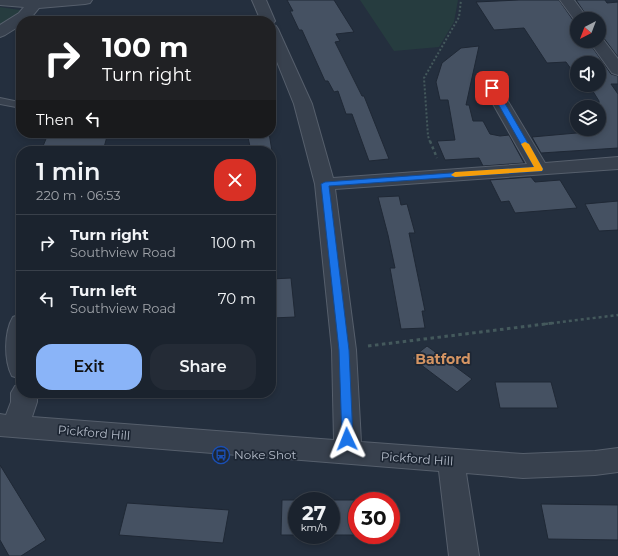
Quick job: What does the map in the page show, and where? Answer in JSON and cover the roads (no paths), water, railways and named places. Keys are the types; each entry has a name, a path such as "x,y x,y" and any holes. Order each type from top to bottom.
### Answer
{"street":[{"path":"0,1 35,4 85,0"},
{"path":"259,0 266,16"},
{"path":"567,0 576,12"},
{"path":"24,16 35,4"},
{"path":"0,32 16,21"},
{"path":"276,41 303,104 325,184 344,350 348,454"},
{"path":"602,48 618,70"},
{"path":"492,88 539,169"},
{"path":"325,184 618,163"},
{"path":"7,426 24,402 24,398"},
{"name":"Pickford Hill","path":"7,426 348,454 523,466 595,463 618,460"},
{"path":"451,461 464,556"}],"lane":[{"path":"0,102 16,104"}],"place":[{"name":"Noke Shot","path":"221,455"}],"district":[{"name":"Batford","path":"443,359"}]}
